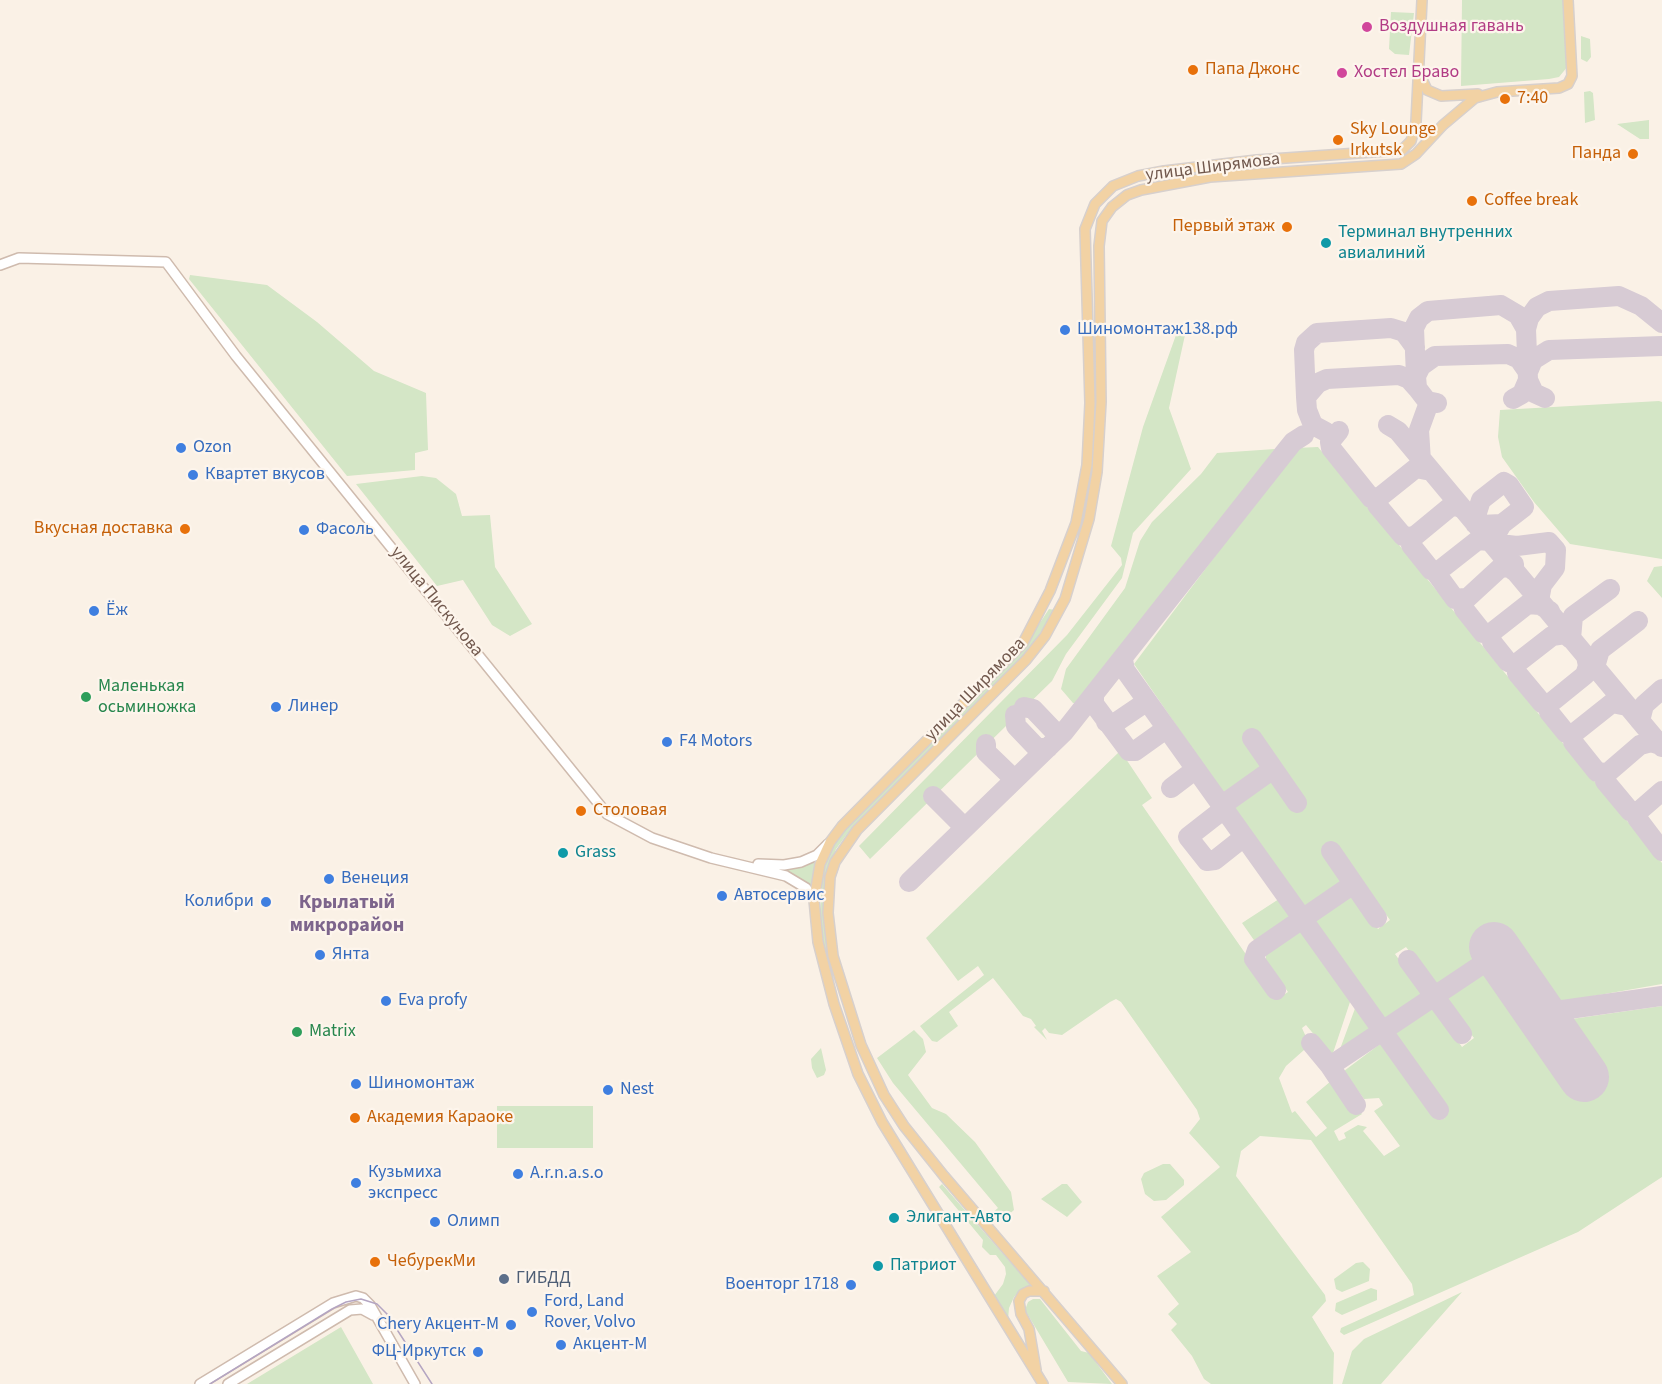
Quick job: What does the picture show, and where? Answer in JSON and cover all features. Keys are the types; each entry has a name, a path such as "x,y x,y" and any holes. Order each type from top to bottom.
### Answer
{"main road":[{"name":"улица Ширямова","path":"1043,1384 866,1094 828,984 818,942 814,900 820,864 830,842 853,814 1012,655 1031,631 1065,553 1081,500 1088,444 1089,327 1085,229 1095,204 1113,186 1138,176 1164,171 1257,160 1402,150 1411,141 1414,133 1422,0"},
{"name":"улица Ширямова","path":"1122,1384 944,1176 904,1126 884,1095 861,1045 833,956 828,913 830,877 835,862 856,830 1026,660 1058,613 1070,587 1094,495 1100,442 1100,231 1112,207 1127,195 1140,190 1210,177 1401,164 1422,148 1470,101 1497,92 1559,88 1571,81 1568,0"},
{"path":"1419,66 1422,85 1437,94 1448,97 1497,92"},
{"path":"1065,553 1065,567 1072,570 1080,553"},
{"path":"1042,608 1048,602 1055,602 1059,606 1058,613"},
{"path":"1037,1375 1030,1335 1019,1301 1023,1293 1044,1291"}],"street":[{"name":"улица Пискунова","path":"0,265 19,258 166,262 236,356 607,814 652,838 711,858 786,876 806,888 814,900"},
{"name":"улица Пискунова","path":"711,858 784,865 810,859 830,842"},
{"path":"200,1384 333,1303 349,1296 363,1298 376,1316 415,1384"},
{"path":"228,1384 350,1310 365,1310 376,1316"}],"green space":[{"path":"1462,0 1564,0 1568,66 1559,77 1549,79 1461,86"},
{"path":"1391,12 1414,13 1409,55 1395,54 1389,49"},
{"path":"1581,36 1590,39 1591,57 1587,62 1581,59"},
{"path":"1584,92 1593,93 1595,120 1585,123"},
{"path":"1649,120 1649,139 1640,139 1617,124"},
{"path":"190,275 267,285 317,322 374,371 426,393 428,450 415,453 415,470 347,476 189,279"},
{"path":"1176,335 1185,335 1169,408 1191,469 1133,533 1122,578 1066,654 1052,681 870,859 859,846 1067,635 1122,565 1121,558 1111,546 1143,427"},
{"path":"1662,402 1662,559 1570,544 1534,502 1502,457 1498,437 1500,410"},
{"path":"1318,447 1662,863 1662,984 1553,1003 1496,924 1481,934 1494,952 1438,989 1406,947 1395,954 1426,997 1387,1025 1315,926 1315,918 1352,892 1378,929 1390,920 1334,842 1323,850 1348,885 1312,910 1304,909 1231,806 1270,775 1296,812 1306,804 1253,730 1243,737 1265,770 1227,799 1134,664 1296,448"},
{"path":"1275,449 1080,704 1073,703 1061,689 1066,669 1125,588 1140,541 1152,522 1201,474 1217,453"},
{"path":"422,476 436,478 456,494 462,516 490,515 495,567 532,624 510,636 492,625 463,580 437,586 356,484"},
{"path":"1662,566 1662,598 1647,581 1654,567"},
{"path":"1049,609 1055,610 1025,656 853,826 836,849 826,876 824,894 825,930 834,974 825,959 820,914 822,876 832,846 853,821 1020,653"},
{"path":"1118,753 1122,753 1152,798 1142,805 1277,999 1288,992 1266,961 1266,953 1299,930 1306,931 1352,996 1332,1056 1306,1025 1302,1028 1306,1037 1304,1050 1286,1066 1279,1078 1292,1113 1295,1111 1316,1137 1327,1128 1306,1102 1331,1081 1362,1114 1334,1131 1339,1141 1346,1138 1344,1133 1358,1125 1367,1127 1363,1131 1384,1156 1400,1146 1374,1111 1383,1105 1379,1098 1364,1099 1344,1071 1384,1041 1441,1120 1445,1118 1446,1111 1393,1034 1433,1006 1462,1047 1474,1038 1445,999 1484,973 1492,972 1573,1086 1581,1088 1598,1076 1599,1069 1565,1020 1662,1006 1662,1177 1578,1232 1344,1335 1340,1332 1341,1328 1414,1295 1412,1284 1311,1140 1260,1136 1241,1151 1236,1176 1325,1295 1326,1301 1312,1317 1334,1353 1333,1384 1211,1384 1204,1379 1192,1356 1171,1330 1177,1324 1168,1314 1179,1304 1157,1276 1191,1252 1161,1217 1220,1167 1189,1133 1200,1119 1197,1110 1121,1002 1116,999 1110,1002 1062,1035 1049,1033 1045,1028 1042,1031 1047,1040 1034,1027 1036,1026 1031,1019 1023,1016 993,978 949,1012 958,1026 937,1042 932,1041 920,1026 984,975 978,966 958,981 926,938"},
{"path":"815,862 811,885 784,872 785,871"},
{"path":"1282,897 1295,915 1295,921 1262,945 1256,943 1242,923"},
{"path":"1357,1003 1376,1029 1375,1033 1336,1060"},
{"path":"914,1030 923,1039 926,1052 908,1075 932,1108 946,1114 975,1142 1011,1192 1014,1210 999,1223 991,1214 998,1208 893,1083 877,1058"},
{"path":"821,1048 826,1070 824,1075 817,1078 811,1059"},
{"path":"497,1106 593,1106 593,1148 497,1148"},
{"path":"1163,1164 1170,1164 1184,1180 1184,1185 1166,1200 1154,1201 1145,1194 1141,1179 1144,1173"},
{"path":"942,1184 1031,1286 1021,1289 1014,1297 1009,1308 1008,1320 994,1296 1003,1284 1006,1274 1005,1267 996,1255 990,1255 982,1247 983,1240 939,1187"},
{"path":"1062,1184 1067,1184 1082,1202 1067,1217 1041,1199"},
{"path":"1363,1262 1370,1269 1369,1281 1342,1292 1336,1289 1334,1279 1356,1263"},
{"path":"1371,1288 1377,1290 1377,1300 1342,1315 1335,1311 1336,1303"},
{"path":"1462,1292 1381,1384 1342,1384 1352,1351 1364,1339"},
{"path":"1040,1299 1081,1351 1089,1353 1112,1384 1068,1382 1025,1310 1028,1302"},
{"path":"341,1327 373,1384 247,1384"}],"taxiway":[{"path":"1545,398 1534,393 1528,380 1526,329 1529,318 1537,307 1549,301 1619,296 1641,306 1662,323"},
{"path":"1416,376 1414,328 1419,318 1428,311 1501,305 1518,315 1526,329"},
{"path":"1306,397 1304,350 1306,343 1317,333 1391,328 1404,332 1415,347"},
{"path":"1528,372 1533,360 1549,350 1662,346"},
{"path":"1437,403 1427,401 1417,388 1416,376 1421,366 1435,356 1508,354 1519,359 1528,372"},
{"path":"1326,432 1313,425 1307,410 1306,397 1318,383 1327,379 1399,375 1409,379 1417,388"},
{"path":"1513,399 1522,394 1528,380"},
{"path":"1421,461 1419,430 1427,408"},
{"path":"1388,425 1398,431 1662,747"},
{"path":"1339,431 1330,442 1331,448 1371,498 1377,497"},
{"path":"909,882 1064,732 1293,442 1304,435"},
{"path":"1411,537 1403,536 1377,505 1376,500 1416,468 1431,471"},
{"path":"1502,524 1480,525 1475,524 1475,519 1481,500 1504,482 1509,485 1524,507 1502,524 1491,543 1517,546 1549,542 1556,550 1555,568 1542,585 1539,601"},
{"path":"1437,572 1431,570 1411,545 1410,540 1450,507 1457,506 1463,509"},
{"path":"1465,598 1455,599 1436,573 1478,540 1489,541"},
{"path":"1491,633 1483,633 1464,609 1462,603 1500,568 1509,567 1514,571 1514,564"},
{"path":"1550,703 1542,703 1517,673 1516,664 1552,636 1565,634 1571,639 1573,616 1610,589"},
{"path":"1516,664 1508,662 1492,642 1491,633 1528,604 1540,605 1550,611"},
{"path":"1595,667 1600,650 1638,621"},
{"path":"1586,656 1588,666 1585,675 1548,705 1549,712 1566,733 1573,734 1612,703 1627,706"},
{"path":"1123,660 1125,670 1439,1110"},
{"path":"1640,721 1644,705 1662,689"},
{"path":"1094,697 1094,704 1129,751 1135,751 1163,731 1170,733"},
{"path":"1106,722 1115,723 1143,704 1149,704"},
{"path":"1024,707 1033,709 1054,731 1064,732"},
{"path":"1015,715 1016,726 1037,748 1048,748"},
{"path":"1573,734 1573,742 1597,772 1605,773"},
{"path":"1252,738 1297,803"},
{"path":"1639,811 1630,811 1605,781 1604,776 1640,745 1651,742 1660,745"},
{"path":"986,744 986,752 1014,779"},
{"path":"1171,788 1192,772 1193,765"},
{"path":"1221,806 1273,769"},
{"path":"1662,791 1639,811 1637,818 1662,851"},
{"path":"933,796 965,828"},
{"path":"1228,815 1220,812 1188,837 1207,861 1215,860 1239,841 1247,842"},
{"path":"1331,851 1377,918"},
{"path":"1276,990 1254,959 1257,950 1346,889 1354,886"},
{"path":"1356,1105 1330,1066 1499,953"},
{"path":"1408,960 1462,1034"},
{"path":"1541,1013 1662,996"},
{"path":"1311,1043 1330,1066"}],"runway":[{"path":"1494,947 1584,1077"}],"tram line":[{"path":"210,1384 332,1309 346,1302 361,1299 377,1304 387,1314 432,1384"}],"place":[{"name":"Воздушная гавань","path":"1367,27"},
{"name":"Папа Джонс","path":"1193,70"},
{"name":"Хостел Браво","path":"1342,73"},
{"name":"7:40","path":"1505,99"},
{"name":"Sky Lounge Irkutsk","path":"1338,140"},
{"name":"Панда","path":"1633,154"},
{"name":"Coffee break","path":"1472,201"},
{"name":"Первый этаж","path":"1287,227"},
{"name":"Терминал внутренних авиалиний","path":"1326,243"},
{"name":"Шиномонтаж138.рф","path":"1065,330"},
{"name":"Ozon","path":"181,448"},
{"name":"Квартет вкусов","path":"193,475"},
{"name":"Вкусная доставка","path":"185,529"},
{"name":"Фасоль","path":"304,530"},
{"name":"Ёж","path":"94,611"},
{"name":"Маленькая осьминожка","path":"86,697"},
{"name":"Линер","path":"276,707"},
{"name":"F4 Motors","path":"667,742"},
{"name":"Столовая","path":"581,811"},
{"name":"Grass","path":"563,853"},
{"name":"Венеция","path":"329,879"},
{"name":"Автосервис","path":"722,896"},
{"name":"Колибри","path":"266,902"},
{"name":"Янта","path":"320,955"},
{"name":"Eva profy","path":"386,1001"},
{"name":"Matrix","path":"297,1032"},
{"name":"Шиномонтаж","path":"356,1084"},
{"name":"Nest","path":"608,1090"},
{"name":"Академия Караоке","path":"355,1118"},
{"name":"A.r.n.a.s.o","path":"518,1174"},
{"name":"Кузьмиха экспресс","path":"356,1183"},
{"name":"Элигант-Авто","path":"894,1218"},
{"name":"Олимп","path":"435,1222"},
{"name":"ЧебурекМи","path":"375,1262"},
{"name":"Патриот","path":"878,1266"},
{"name":"ГИБДД","path":"504,1279"},
{"name":"Военторг 1718","path":"851,1285"},
{"name":"Ford, Land Rover, Volvo","path":"532,1312"},
{"name":"Chery Акцент-М","path":"511,1325"},
{"name":"Акцент-М","path":"561,1345"},
{"name":"ФЦ-Иркутск","path":"478,1352"}],"district":[{"name":"Крылатый микрорайон","path":"347,916"}]}
